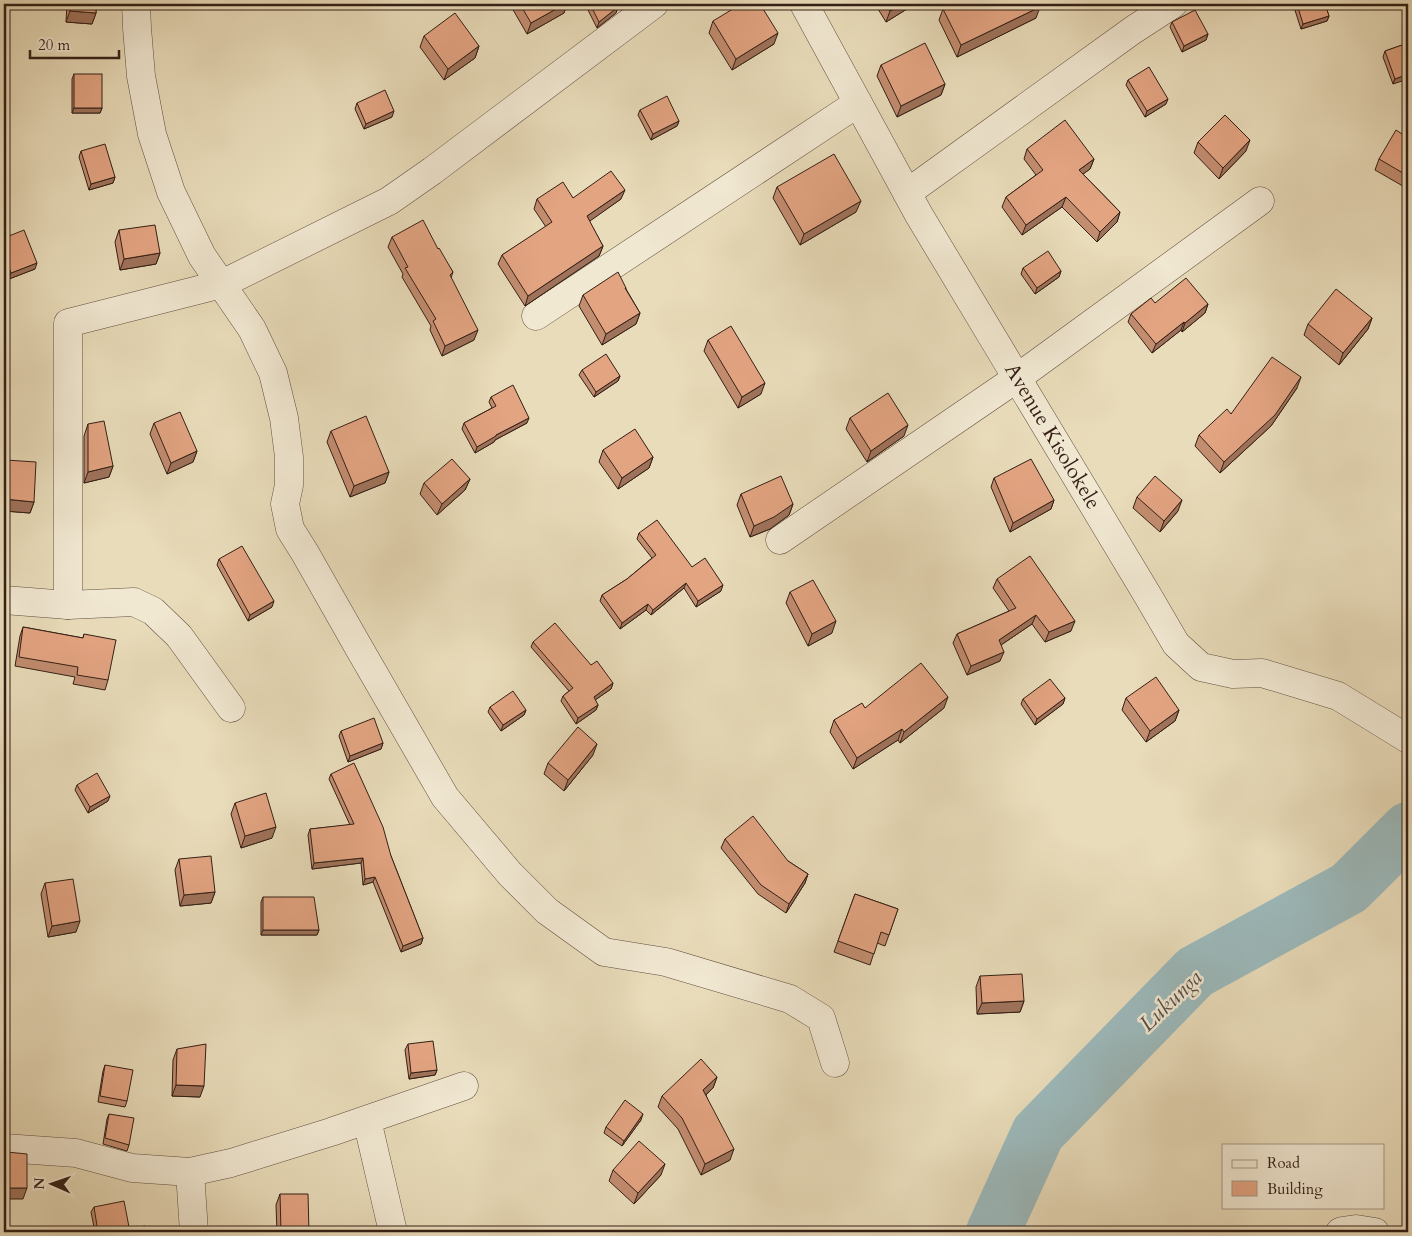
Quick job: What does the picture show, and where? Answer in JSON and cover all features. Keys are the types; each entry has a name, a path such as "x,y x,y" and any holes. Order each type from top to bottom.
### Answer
{"street":[{"path":"136,4 141,76 152,134 170,192 202,256 252,329 273,373 284,418 289,457 289,485 285,504 290,530 445,797 510,874 547,911 604,952 666,962 790,1000 821,1018 835,1064"},
{"path":"68,605 68,323 222,284 389,201 432,171 654,4"},
{"name":"Avenue Kisolokele","path":"804,4 919,215 1176,644 1201,667 1232,674 1262,673 1338,696 1408,739"},
{"path":"908,194 1133,30 1173,4"},
{"path":"536,316 858,103"},
{"path":"780,540 1017,378 1260,201"},
{"path":"4,600 68,605 134,602 153,611 179,636 231,708"},
{"path":"4,1148 76,1153 132,1168 190,1172 231,1163 330,1132 464,1086"},
{"path":"367,1120 391,1231"},
{"path":"190,1172 194,1232"},
{"path":"1340,1232 1356,1229 1375,1232"}],"building":[{"path":"70,4 96,4 96,13 70,11"},
{"path":"520,4 565,4 531,23"},
{"path":"590,4 616,4 618,7 599,22"},
{"path":"741,4 760,4 778,33 736,59 713,21"},
{"path":"886,4 903,4 890,11"},
{"path":"954,4 1039,4 1040,7 961,45 943,9"},
{"path":"1297,4 1325,4 1329,16 1303,24"},
{"path":"1195,10 1208,34 1184,46 1172,22"},
{"path":"455,13 479,46 448,69 424,36"},
{"path":"925,43 945,84 901,106 881,65"},
{"path":"1408,43 1408,74 1395,79 1385,51"},
{"path":"1149,67 1168,99 1147,111 1128,80"},
{"path":"74,74 102,74 102,108 74,108"},
{"path":"385,90 394,111 366,124 357,103"},
{"path":"667,96 679,121 653,134 640,110"},
{"path":"1225,115 1250,140 1223,168 1198,142"},
{"path":"1065,120 1094,159 1079,170 1120,212 1100,232 1066,197 1026,225 1006,197 1043,170 1027,149"},
{"path":"1396,130 1408,138 1408,176 1379,159"},
{"path":"105,144 115,177 91,184 81,151"},
{"path":"834,154 861,201 804,234 777,187"},
{"path":"611,171 625,190 587,216 603,246 528,296 502,255 552,222 537,199 563,182 573,198"},
{"path":"423,220 453,272 450,275 478,330 445,346 433,321 436,319 405,268 408,267 392,237"},
{"path":"155,225 160,253 124,259 119,230"},
{"path":"24,230 37,263 11,273 4,254 4,238"},
{"path":"1048,251 1061,271 1037,288 1023,268"},
{"path":"618,272 640,313 606,334 583,295"},
{"path":"1186,278 1208,304 1156,344 1131,314 1151,298 1155,303"},
{"path":"1336,289 1372,318 1343,353 1308,324"},
{"path":"731,326 765,383 742,397 708,340"},
{"path":"606,354 620,376 596,392 582,370"},
{"path":"1272,357 1301,377 1275,415 1224,462 1199,435 1227,409 1231,414"},
{"path":"513,385 529,418 477,447 464,423 496,406 491,397"},
{"path":"888,393 908,425 871,451 850,418"},
{"path":"180,412 197,451 171,463 154,423"},
{"path":"366,416 389,472 354,486 331,431"},
{"path":"104,421 113,466 88,472 88,424"},
{"path":"635,429 653,457 622,478 603,450"},
{"path":"452,459 470,479 442,504 424,483"},
{"path":"1031,459 1054,500 1013,523 994,478"},
{"path":"6,460 36,462 34,502 4,499"},
{"path":"781,476 793,504 774,517 754,526 741,494"},
{"path":"1155,476 1182,500 1164,521 1137,497"},
{"path":"657,520 692,567 705,558 723,585 698,601 686,583 653,610 648,604 622,623 602,595 627,579 656,555 639,533"},
{"path":"242,546 274,601 250,615 219,559"},
{"path":"1030,556 1075,621 1049,632 1036,615 999,640 1004,652 971,666 957,634 1016,608 997,579"},
{"path":"813,580 836,621 812,634 790,592"},
{"path":"555,623 591,665 597,661 613,683 594,697 598,705 578,718 563,696 573,688 533,642"},
{"path":"23,627 83,638 84,634 116,640 108,680 77,675 78,667 19,657"},
{"path":"921,663 948,697 904,732 902,729 857,758 834,720 862,703 865,708"},
{"path":"1156,677 1179,710 1150,731 1126,698"},
{"path":"1050,679 1065,698 1037,719 1023,699"},
{"path":"513,691 526,710 503,725 490,707"},
{"path":"374,718 383,743 350,756 341,731"},
{"path":"578,727 597,744 568,780 548,763"},
{"path":"354,763 383,827 391,856 423,938 403,946 375,877 365,879 363,858 314,863 310,829 354,824 331,774"},
{"path":"97,773 110,796 90,807 77,785"},
{"path":"266,793 276,827 245,836 235,803"},
{"path":"753,816 788,861 808,874 789,904 761,885 725,839"},
{"path":"211,856 215,892 184,895 179,859"},
{"path":"73,879 80,921 52,926 45,883"},
{"path":"855,894 898,909 889,935 881,932 874,954 838,941"},
{"path":"263,897 314,897 319,930 263,930"},
{"path":"1022,974 1024,1001 982,1003 980,976"},
{"path":"433,1041 437,1070 411,1073 408,1044"},
{"path":"206,1044 204,1086 176,1085 177,1049"},
{"path":"701,1059 717,1077 703,1090 734,1149 705,1164 682,1118 662,1096"},
{"path":"105,1065 133,1070 127,1101 100,1096"},
{"path":"625,1100 643,1114 624,1141 606,1127"},
{"path":"109,1114 134,1118 129,1145 105,1138"},
{"path":"639,1141 665,1164 638,1193 613,1170"},
{"path":"4,1151 27,1154 27,1188 4,1188"},
{"path":"280,1194 308,1194 309,1232 281,1232"},
{"path":"124,1201 129,1227 109,1232 98,1232 94,1207"},
{"path":"145,1226 146,1232 111,1232"}],"waterway":[{"name":"Lukunga","path":"993,1232 1038,1133 1195,972 1349,888 1408,829"}]}
